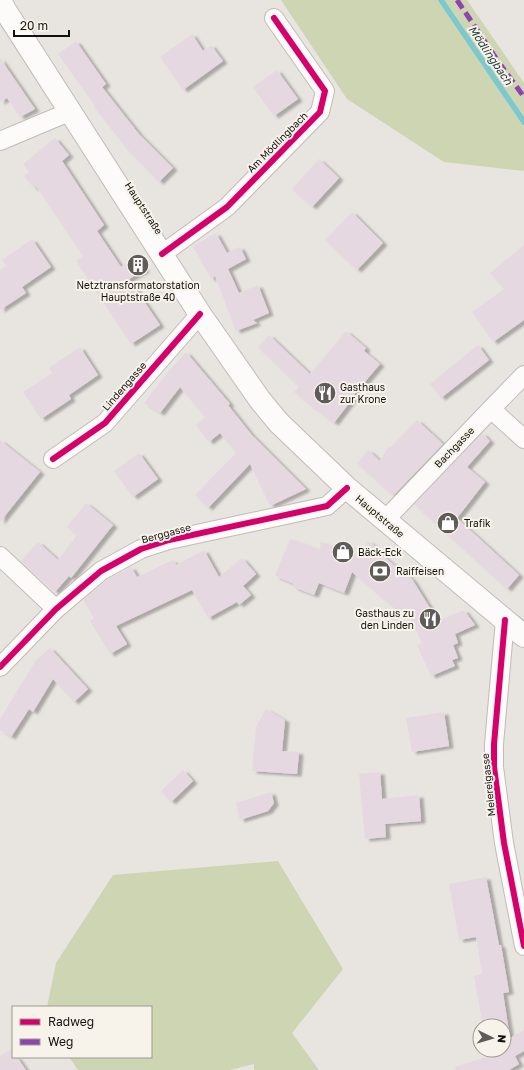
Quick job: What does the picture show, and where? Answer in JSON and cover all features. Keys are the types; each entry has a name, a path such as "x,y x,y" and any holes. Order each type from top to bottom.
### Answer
{"main road":[{"name":"Hauptstraße","path":"0,0 69,112 200,314 260,400 279,423 347,488 524,636"}],"street":[{"name":"Am Mödlingbach","path":"162,254 227,207 320,112 325,91 274,18"},
{"path":"0,141 69,112"},
{"name":"Lindengasse","path":"52,459 105,423 200,314"},
{"name":"Bachgasse","path":"385,520 524,375"},
{"path":"490,409 524,439"},
{"name":"Berggasse","path":"0,666 56,609 101,572 141,549 169,540 327,506 347,488"},
{"path":"0,556 56,609"},
{"name":"Meiereigasse","path":"505,620 494,744 494,767 504,843 524,946"}],"green space":[{"path":"281,0 467,0 524,83 524,171 444,162 347,99"},
{"path":"278,861 343,969 292,1033 319,1070 254,1070 254,1064 230,1070 78,1070 70,1058 152,1058 152,1006 47,1006 56,963 113,875"}],"building":[{"path":"192,34 203,51 211,45 223,61 183,90 160,57"},
{"path":"76,41 106,84 102,87 139,134 173,168 159,182 126,148 94,107 95,106 58,54"},
{"path":"0,58 35,109 20,117 7,98 0,102"},
{"path":"277,70 298,99 274,116 253,87"},
{"path":"55,138 69,155 62,161 104,225 97,231 121,267 137,257 145,270 129,279 160,325 131,344 76,261 83,256 36,186 34,188 24,176 29,172 23,164"},
{"path":"319,159 339,178 312,207 292,189"},
{"path":"352,212 383,243 357,270 325,240"},
{"path":"216,233 227,253 240,247 246,259 228,269 239,293 258,285 269,313 253,320 257,323 236,331 215,276 211,279 193,246"},
{"path":"32,239 51,267 22,287 26,293 0,310 0,270 6,266 2,260"},
{"path":"524,245 524,320 493,342 472,312 504,289 490,273"},
{"path":"346,331 366,348 364,351 380,364 352,397 353,398 334,423 294,392 299,387 258,347 269,335 310,374"},
{"path":"478,345 489,360 441,398 430,384"},
{"path":"80,347 98,375 69,395 71,399 41,419 23,392 52,373 49,368"},
{"path":"186,352 230,404 228,405 251,434 306,489 270,506 250,464 208,508 195,495 236,453 220,433 209,442 196,425 205,417 180,387 160,413 144,403"},
{"path":"417,420 443,444 393,496 357,463 368,450 380,461 389,446 391,447"},
{"path":"482,433 490,441 467,467 485,482 457,518 519,575 507,589 414,504"},
{"path":"0,440 40,472 0,522"},
{"path":"139,453 158,479 133,497 114,471"},
{"path":"86,503 113,525 71,578 69,576 55,592 21,561 38,542 58,560 77,535 67,527"},
{"path":"290,539 319,550 321,542 359,558 368,541 380,550 379,552 397,568 399,567 412,579 438,621 464,610 475,625 455,634 458,643 453,645 458,658 452,660 455,666 431,676 417,645 422,643 407,612 403,615 352,572 344,593 319,583 314,595 293,587 294,584 275,576"},
{"path":"204,550 219,577 242,558 256,574 243,586 251,595 239,605 237,602 208,618 192,590 116,626 127,644 110,654 90,621 94,618 83,600 107,580 131,567 137,577 173,560 176,565"},
{"path":"50,648 88,689 74,702 53,679 33,712 29,709 11,737 0,730 0,719 36,660"},
{"path":"266,709 285,720 282,751 299,752 297,774 252,771 256,727"},
{"path":"444,712 449,746 412,752 406,718"},
{"path":"183,770 193,781 171,802 161,791"},
{"path":"380,772 382,799 419,795 421,821 385,824 386,837 365,839 359,774"},
{"path":"271,792 274,803 268,811 240,820 236,803"},
{"path":"486,877 499,945 501,945 509,992 503,993 507,1018 481,1018 474,976 482,974 476,937 459,940 449,884"},
{"path":"524,1030 524,1051 515,1056 519,1064 509,1070 456,1070 455,1067 483,1058 512,1058 512,1037"},
{"path":"12,1049 12,1058 18,1058 26,1070 0,1070 0,1056"}],"waterway":[{"name":"Mödlingbach","path":"441,0 524,122"}],"marked path":[{"path":"457,0 524,97"}],"cycle path":[{"path":"162,254 227,207 320,112 325,91 274,18"},
{"path":"53,459 105,423 200,314"},
{"path":"0,667 56,609 101,571 141,549 169,540 327,506 347,488"},
{"path":"505,620 494,744 494,767 504,843 524,946"}],"place":[{"name":"Netztransformatorstation Hauptstraße 40","path":"138,265"},
{"name":"Gasthaus zur Krone","path":"325,393"},
{"name":"Trafik","path":"448,523"},
{"name":"Bäck-Eck","path":"343,552"},
{"name":"Raiffeisen","path":"380,571"},
{"name":"Gasthaus zu den Linden","path":"430,619"}]}
